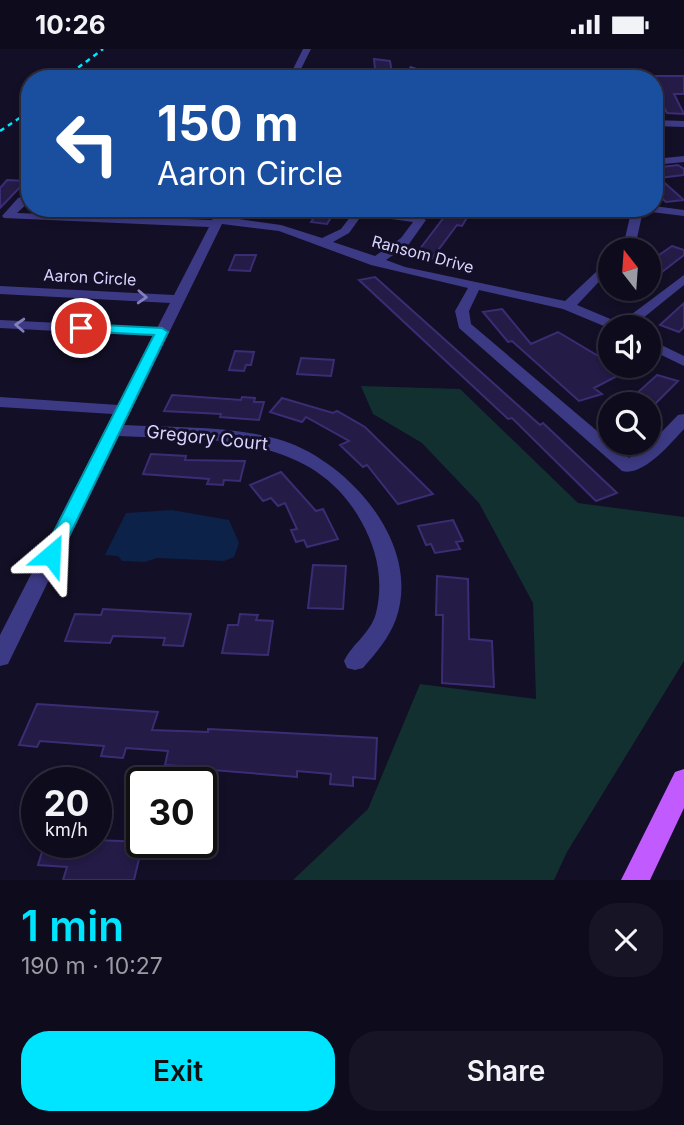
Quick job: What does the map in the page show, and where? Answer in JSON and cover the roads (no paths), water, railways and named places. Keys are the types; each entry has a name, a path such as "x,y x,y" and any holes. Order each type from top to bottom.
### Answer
{"main road":[{"path":"635,880 684,781"}],"street":[{"path":"296,70 307,49"},
{"path":"663,123 684,124"},
{"path":"663,161 684,159"},
{"name":"Ransom Drive","path":"21,201 8,216 21,215"},
{"path":"663,210 684,213"},
{"name":"Ransom Drive","path":"187,217 261,224 323,242 375,262 568,306 598,319"},
{"path":"323,242 345,231 355,217"},
{"path":"375,262 405,241 420,220 400,217"},
{"path":"631,238 636,217"},
{"path":"0,657 220,218"},
{"path":"568,306 598,275"},
{"path":"639,315 684,279"},
{"path":"475,286 461,311 464,325 628,467 653,451 684,419"},
{"name":"Aaron Circle","path":"0,291 178,299"},
{"path":"0,324 162,332"},
{"path":"661,350 684,362"},
{"path":"0,402 122,410"},
{"name":"Gregory Court","path":"112,430 238,438 277,445 305,455 340,480 361,506 383,543 389,579 387,611 378,635 355,661"}],"water":[{"path":"172,510 229,520 239,543 234,557 224,561 157,558 145,562 122,561 118,556 105,555 126,513"}],"railway":[{"path":"75,70 103,49"},
{"path":"0,131 21,117"}]}
